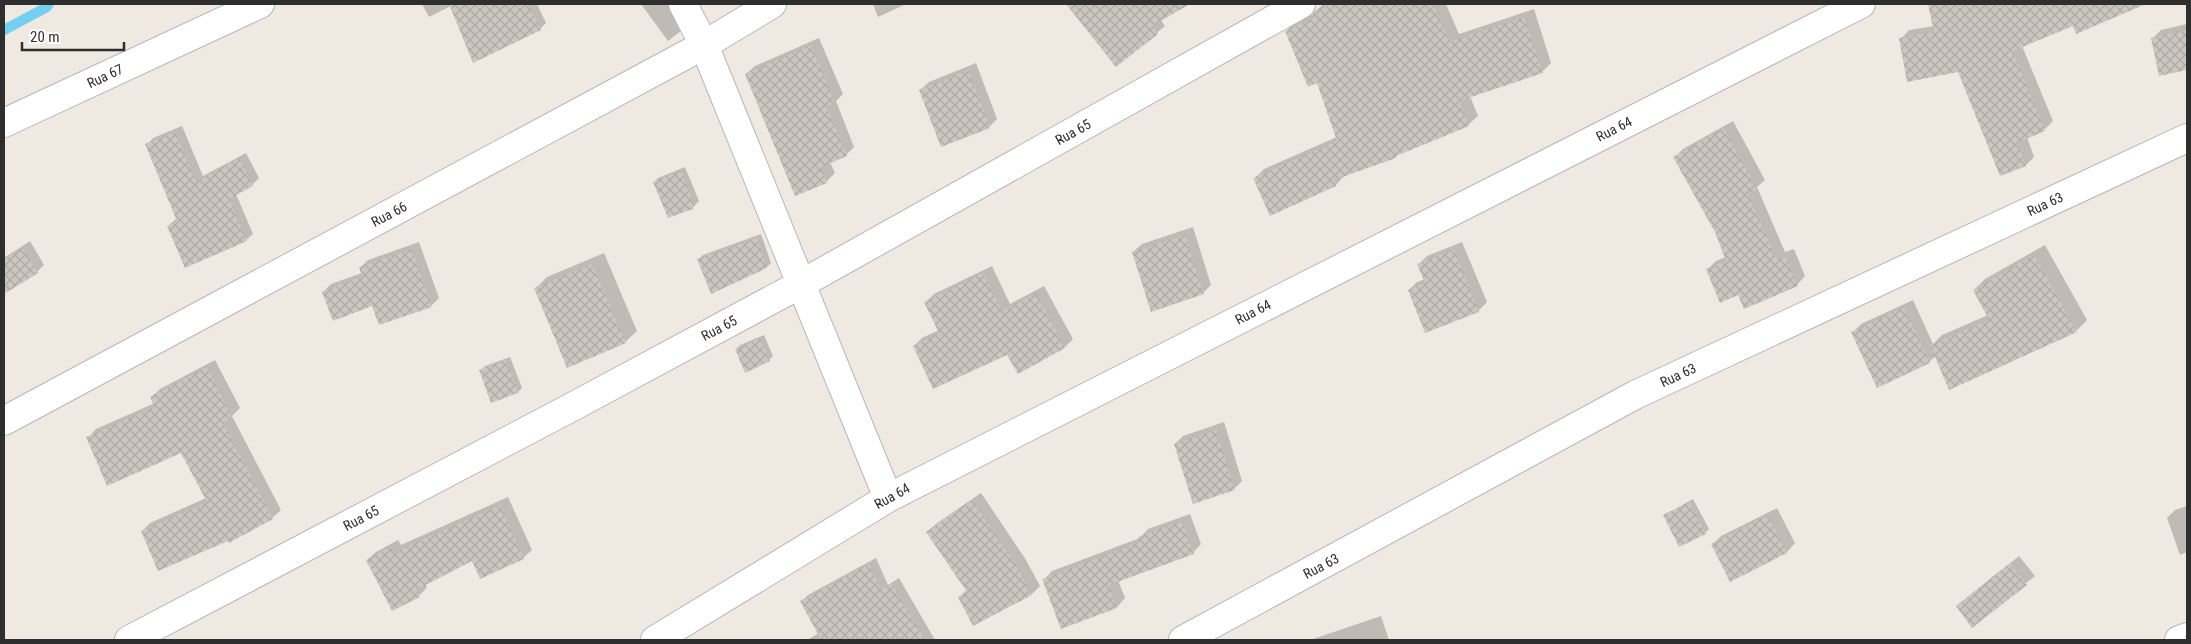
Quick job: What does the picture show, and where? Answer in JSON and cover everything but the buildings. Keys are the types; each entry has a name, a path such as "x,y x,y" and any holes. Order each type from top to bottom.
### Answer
{"street":[{"name":"Rua 67","path":"4,123 260,4"},
{"path":"683,4 704,45 888,498"},
{"name":"Rua 66","path":"4,421 704,45 772,4"},
{"name":"Rua 65","path":"129,640 572,408 801,284 1301,4"},
{"name":"Rua 64","path":"655,640 888,498 1862,4"},
{"name":"Rua 63","path":"1183,640 1635,395 2187,138"},
{"path":"2179,640 2187,637"}],"waterway":[{"path":"4,30 47,7 49,4"}]}
